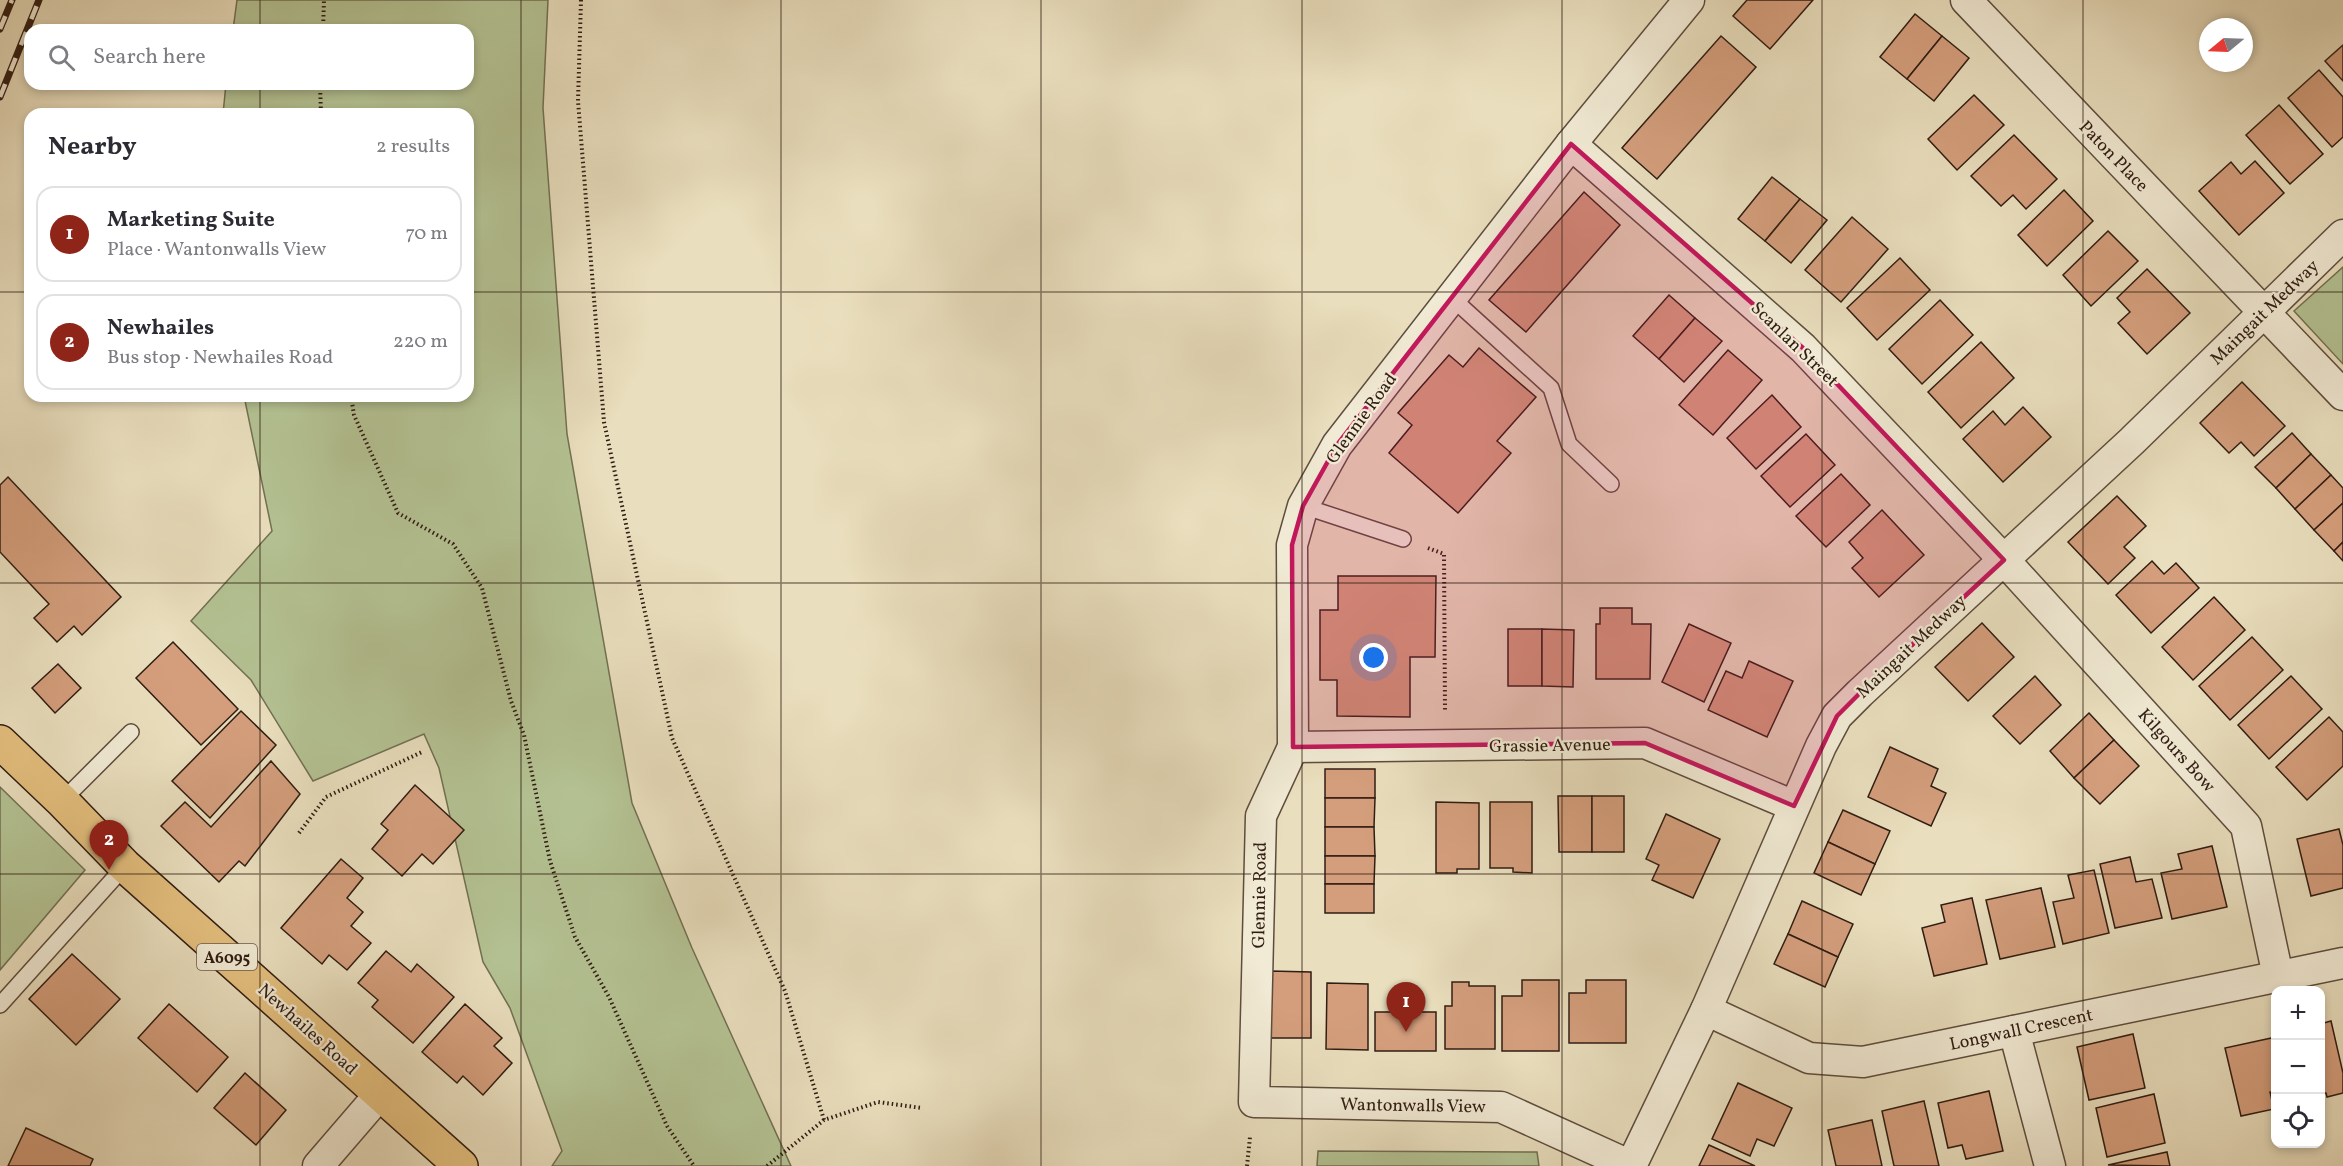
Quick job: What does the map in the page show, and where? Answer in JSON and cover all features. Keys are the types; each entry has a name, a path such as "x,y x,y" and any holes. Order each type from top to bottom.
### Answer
{"main road":[{"name":"Newhailes Road","path":"0,742 125,866 461,1166"}],"street":[{"name":"Glennie Road","path":"1254,1102 1261,816 1293,747 1292,545 1303,506 1337,445 1571,144 1689,0"},
{"name":"Paton Place","path":"1966,0 2343,395"},
{"name":"Scanlan Street","path":"1571,144 1803,348 2004,560"},
{"name":"Maingait Medway","path":"1631,1166 1706,1010 1794,806 1821,746 1838,716 2132,441 2343,235"},
{"name":"Kilgours Bow","path":"2004,560 2246,826 2278,976"},
{"name":"Grassie Avenue","path":"1293,747 1645,743 1794,806"},
{"name":"Longwall Crescent","path":"1706,1010 1809,1058 1863,1062 2343,963"},
{"path":"2014,1031 2050,1166"},
{"path":"318,1166 380,1094"},
{"name":"Wantonwalls View","path":"1254,1102 1501,1107 1631,1166"}],"lane":[{"path":"1452,298 1551,387 1569,444 1611,484"},
{"path":"1303,506 1403,539"},
{"path":"62,801 131,732"},
{"path":"0,1005 125,866"}],"path":[{"path":"323,24 324,0"},
{"path":"581,0 578,101 604,422 672,738 785,991 824,1120"},
{"path":"320,90 321,108"},
{"path":"352,402 354,415 398,513 453,544 482,588 511,701 524,735 550,861 575,937 609,997 667,1126 694,1166"},
{"path":"1403,539 1444,554 1445,747"},
{"path":"300,833 326,796 422,752"},
{"path":"767,1166 824,1120 878,1102 922,1107"}],"highlighted area":[{"path":"1571,144 1803,348 2004,560 1837,716 1794,806 1645,743 1293,747 1292,545 1303,506 1337,445"}],"green space":[{"path":"237,0 548,0 543,108 567,434 632,803 692,948 791,1166 552,1166 562,1151 510,1008 483,962 439,768 424,734 313,781 251,680 191,621 272,531 245,402 474,402 474,108 224,108 225,90 474,90 474,24 234,24"},
{"path":"2343,267 2343,364 2294,311"},
{"path":"0,787 85,870 0,970"},
{"path":"1318,1151 1537,1152 1539,1166 1317,1166"}],"building":[{"path":"1747,0 1813,0 1770,49 1733,16"},
{"path":"1915,14 1942,36 1907,79 1880,57"},
{"path":"1721,36 1756,67 1657,179 1622,148"},
{"path":"1942,36 1969,58 1934,101 1907,79"},
{"path":"2343,45 2343,81 2325,61"},
{"path":"2319,70 2343,97 2343,137 2332,147 2288,98"},
{"path":"1974,95 2004,125 1957,170 1928,139"},
{"path":"2279,105 2323,154 2290,184 2246,135"},
{"path":"2014,135 2057,179 2026,209 2013,195 2001,206 1971,176"},
{"path":"2255,161 2284,193 2239,235 2199,191 2231,162 2241,174"},
{"path":"1772,177 1800,199 1765,241 1738,219"},
{"path":"2064,190 2093,221 2047,266 2018,235"},
{"path":"1584,192 1620,225 1526,332 1489,300"},
{"path":"1800,199 1827,220 1791,263 1765,241"},
{"path":"1852,217 1888,249 1841,302 1805,270"},
{"path":"2108,231 2138,261 2091,306 2063,275"},
{"path":"1900,258 1930,290 1877,340 1847,308"},
{"path":"2147,269 2190,313 2147,354 2118,323 2130,312 2117,298"},
{"path":"1669,295 1695,318 1659,359 1633,336"},
{"path":"1940,300 1973,335 1922,384 1889,349"},
{"path":"1695,318 1722,341 1684,382 1659,359"},
{"path":"1981,342 2014,378 1961,428 1928,392"},
{"path":"1479,348 1536,397 1497,441 1511,453 1458,513 1389,453 1412,425 1398,413 1449,355 1463,367"},
{"path":"1728,350 1762,380 1713,435 1679,405"},
{"path":"2242,382 2285,426 2254,456 2241,442 2229,453 2200,423"},
{"path":"1772,395 1801,427 1756,469 1727,438"},
{"path":"2023,407 2051,437 2003,482 1963,439 1993,411 2005,425"},
{"path":"2292,433 2311,454 2276,488 2255,467"},
{"path":"1806,434 1835,465 1790,507 1761,476"},
{"path":"2311,454 2331,475 2295,509 2276,488"},
{"path":"1841,474 1870,505 1826,547 1796,516"},
{"path":"2331,475 2343,488 2343,503 2314,530 2295,509"},
{"path":"8,477 121,597 82,635 74,626 57,642 34,618 49,604 0,552 0,485"},
{"path":"2117,496 2146,526 2124,547 2135,558 2108,584 2068,542"},
{"path":"2343,503 2343,542 2334,551 2314,530"},
{"path":"1882,510 1924,555 1879,597 1852,568 1863,558 1849,542"},
{"path":"2343,542 2343,561 2334,551"},
{"path":"2152,561 2164,574 2176,563 2199,588 2151,633 2116,595"},
{"path":"1338,576 1436,576 1435,657 1410,657 1410,717 1337,716 1337,680 1320,680 1320,610 1338,610"},
{"path":"2214,597 2245,630 2193,680 2162,647"},
{"path":"1600,608 1632,608 1632,624 1651,624 1650,679 1596,679 1596,624 1600,624"},
{"path":"1982,623 2014,657 1968,701 1935,667"},
{"path":"1689,624 1731,643 1704,702 1662,682"},
{"path":"1508,629 1542,629 1542,686 1508,686"},
{"path":"1542,629 1574,630 1573,687 1542,686"},
{"path":"2252,637 2283,670 2230,720 2199,686"},
{"path":"173,642 238,709 201,745 136,678"},
{"path":"1749,661 1793,681 1767,737 1708,710 1726,671 1742,678"},
{"path":"58,664 81,688 55,713 32,688"},
{"path":"2035,676 2061,705 2020,744 1993,716"},
{"path":"2291,676 2322,709 2269,759 2238,725"},
{"path":"241,711 276,745 210,818 172,781"},
{"path":"2089,713 2114,740 2074,778 2050,751"},
{"path":"2329,717 2343,732 2343,766 2307,800 2276,767"},
{"path":"2114,740 2139,766 2100,804 2074,778"},
{"path":"1890,747 1938,769 1931,786 1946,793 1931,826 1868,797"},
{"path":"271,761 300,794 245,866 239,861 219,882 161,826 185,802 211,827"},
{"path":"1325,769 1375,769 1375,798 1325,798"},
{"path":"415,785 464,830 433,864 422,854 402,876 372,849 388,830 381,824"},
{"path":"1558,796 1592,796 1592,852 1559,852"},
{"path":"1592,796 1624,796 1624,852 1592,852"},
{"path":"1325,798 1375,798 1374,827 1325,827"},
{"path":"1436,802 1479,803 1479,869 1457,869 1457,873 1436,873"},
{"path":"1490,802 1532,802 1532,873 1513,872 1513,868 1490,868"},
{"path":"1843,810 1890,831 1875,864 1828,842"},
{"path":"1666,814 1720,839 1693,898 1652,880 1659,865 1646,859"},
{"path":"1325,827 1374,827 1375,856 1325,856"},
{"path":"2339,829 2343,845 2343,888 2311,896 2297,839"},
{"path":"1828,842 1875,864 1861,895 1814,873"},
{"path":"2212,846 2227,907 2172,919 2161,873 2182,869 2178,854"},
{"path":"1325,856 1375,856 1374,884 1325,884"},
{"path":"2130,857 2136,882 2152,879 2162,918 2115,928 2100,864"},
{"path":"341,859 363,878 347,898 363,912 351,926 371,943 347,970 329,955 322,964 281,928"},
{"path":"2094,870 2109,933 2063,944 2053,902 2074,898 2068,875"},
{"path":"1325,884 1374,884 1374,913 1325,913"},
{"path":"2041,888 2055,947 2000,959 1986,900"},
{"path":"1972,898 1987,964 1934,976 1922,928 1945,922 1941,905"},
{"path":"1802,901 1853,924 1838,957 1788,934"},
{"path":"1788,934 1838,957 1825,987 1774,964"},
{"path":"386,951 411,972 417,964 454,997 413,1043 372,1007 378,1000 358,983"},
{"path":"72,954 120,999 76,1045 29,999"},
{"path":"1270,971 1311,972 1311,1038 1269,1038"},
{"path":"1522,980 1559,980 1559,1051 1502,1051 1502,996 1522,996"},
{"path":"1586,980 1626,980 1626,1043 1569,1043 1569,993 1586,993"},
{"path":"1452,982 1469,982 1469,986 1495,986 1495,1049 1445,1049 1445,1006 1452,1006"},
{"path":"1327,983 1368,984 1368,1050 1326,1049"},
{"path":"169,1004 228,1057 197,1092 138,1038"},
{"path":"465,1004 502,1038 494,1046 512,1063 483,1095 463,1076 457,1083 422,1052"},
{"path":"1375,1012 1436,1012 1436,1051 1375,1051"},
{"path":"2331,1021 2343,1073 2343,1093 2327,1097 2325,1093 2325,1023"},
{"path":"2133,1034 2145,1088 2089,1100 2077,1047"},
{"path":"2271,1038 2271,1110 2241,1116 2225,1048"},
{"path":"245,1073 286,1110 256,1145 214,1108"},
{"path":"1738,1083 1792,1108 1774,1146 1757,1139 1750,1156 1712,1139"},
{"path":"1989,1091 2003,1151 1966,1159 1962,1145 1948,1148 1938,1103"},
{"path":"2154,1094 2165,1143 2107,1157 2096,1108"},
{"path":"1924,1101 1939,1166 1894,1166 1882,1111"},
{"path":"1872,1120 1882,1166 1836,1166 1828,1130"},
{"path":"26,1128 93,1159 90,1166 8,1166"},
{"path":"1709,1145 1755,1166 1699,1166"},
{"path":"2167,1152 2170,1166 2108,1165"}],"railway":[{"path":"0,29 12,0"},
{"path":"29,24 39,0"},
{"path":"0,97 24,37"}],"place":[{"name":"Newhailes","path":"109,870"},
{"name":"Marketing Suite","path":"1406,1032"}]}
